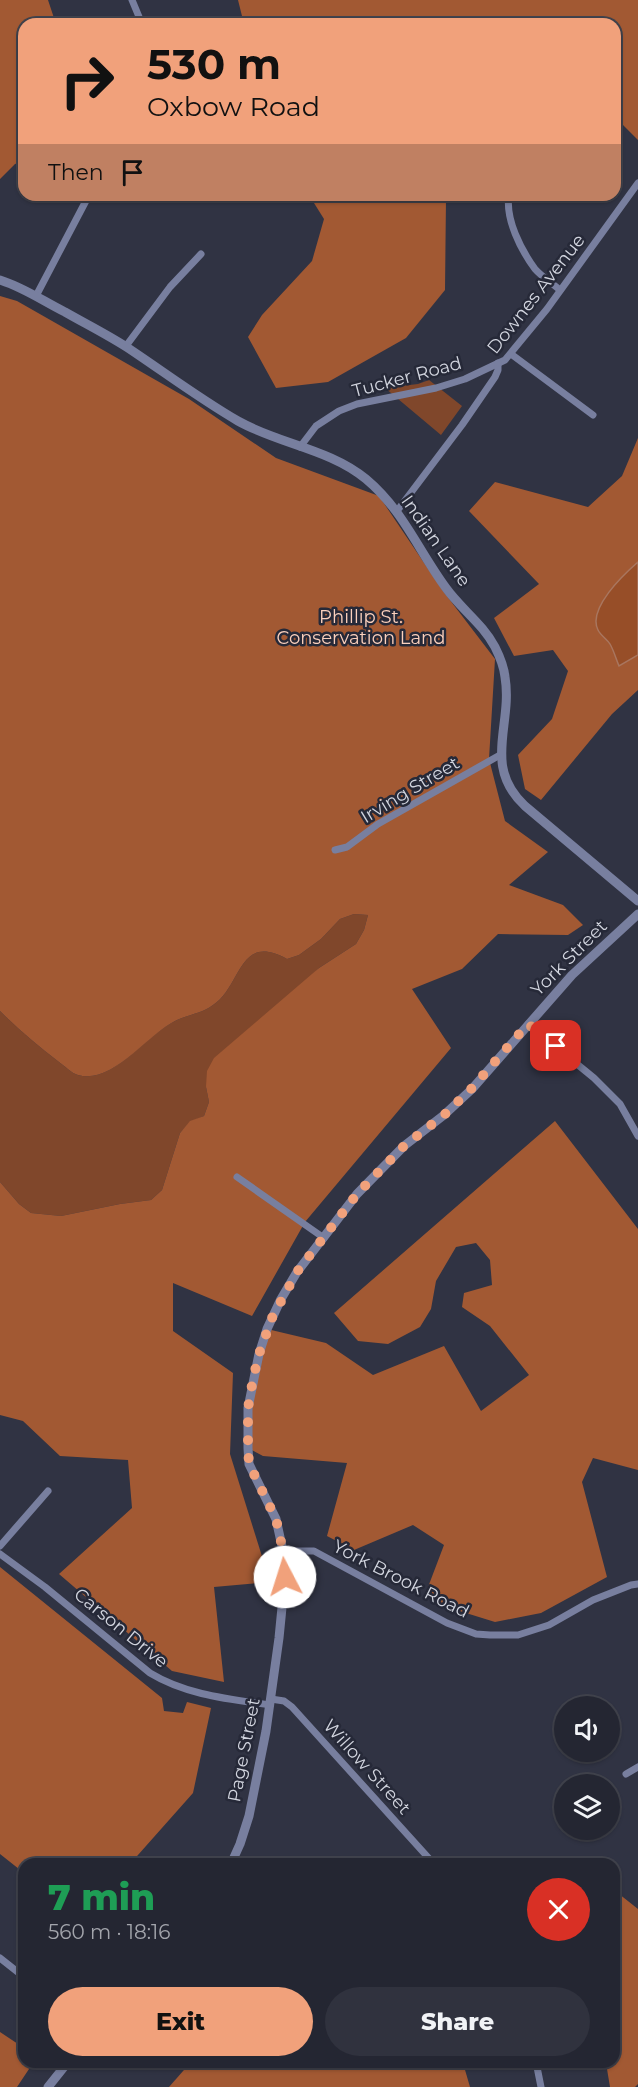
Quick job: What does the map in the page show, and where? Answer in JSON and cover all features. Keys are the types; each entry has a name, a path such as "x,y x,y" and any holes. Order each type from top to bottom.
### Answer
{"street":[{"path":"132,0 140,18"},
{"name":"Downes Avenue","path":"397,511 495,377 498,363 511,354 638,183"},
{"path":"36,296 86,201"},
{"path":"509,201 509,212 523,250 536,270 560,290"},
{"path":"126,346 170,287 201,254"},
{"name":"Indian Lane","path":"0,280 36,296 126,346 237,420 261,433 333,458 355,471 375,487 397,511 444,585 488,635 499,655 506,678 500,755 506,780 515,796 638,901"},
{"path":"511,354 593,415"},
{"name":"Tucker Road","path":"300,447 316,426 339,411 357,404 436,388 465,379 498,363"},
{"name":"Irving Street","path":"335,850 347,846 378,824 500,755"},
{"name":"York Street","path":"279,1638 285,1577 283,1551 276,1519 249,1464 247,1429 248,1408 259,1354 272,1318 297,1272 357,1194 404,1146 444,1115 471,1089 572,975 638,914"},
{"path":"528,1024 594,1078 620,1104 638,1136"},
{"path":"237,1177 324,1238"},
{"path":"0,1546 48,1491"},
{"name":"York Brook Road","path":"283,1551 314,1551 447,1623 476,1634 518,1635 549,1625 593,1600 638,1584"},
{"name":"Carson Drive","path":"0,1554 45,1587 150,1674 165,1683 182,1690 271,1702"},
{"name":"Page Street","path":"234,1858 249,1816 271,1702 279,1638"},
{"name":"Willow Street","path":"271,1702 284,1701 292,1707 429,1858"},
{"path":"626,1774 638,1767"},
{"path":"0,1958 18,1972"},
{"path":"48,2087 63,2068"},
{"path":"537,2068 541,2087"}],"shaded area":[{"path":"429,380 462,406 441,435 385,388 418,384"},
{"path":"638,562 638,655 619,666 610,644 598,630 596,622 602,602"},
{"path":"354,914 368,915 364,930 356,944 319,968 206,1087 209,1102 204,1116 190,1122 180,1133 162,1190 151,1200 61,1216 31,1213 19,1204 0,1182 0,1011 29,1038 73,1073 91,1076 103,1073 116,1066 175,1021 213,1005 230,986 242,965 250,957 259,952 271,952 287,959 299,955 321,939 340,919"}],"green space":[{"path":"0,0 48,0 54,18 18,18 18,163 0,179"},
{"path":"238,0 638,0 638,140 623,125 621,18 242,18"},
{"path":"313,201 446,201 445,290 406,338 328,382 276,388 248,337 262,315 312,261 324,219"},
{"name":"Phillip St. Conservation Land","path":"0,296 17,301 189,399 276,458 379,496 443,591 495,659 489,759 505,821 548,852 509,885 563,905 583,925 568,935 498,934 462,969 412,989 451,1048 305,1222 252,1316 173,1283 173,1331 233,1373 230,1454 270,1582 214,1587 224,1682 172,1671 59,1574 132,1508 128,1460 60,1456 23,1421 0,1415 0,1182 19,1204 31,1213 61,1216 151,1200 162,1190 180,1133 190,1121 204,1116 209,1102 206,1087 207,1071 214,1058 319,968 356,944 364,930 368,915 354,914 340,919 321,939 299,955 287,959 271,952 259,952 250,957 230,986 213,1005 175,1021 129,1057 104,1073 91,1076 78,1075 70,1071 0,1011"},
{"path":"638,438 638,690 612,714 541,800 525,789 518,755 552,719 568,671 553,650 514,656 494,618 539,584 469,511 495,482 588,507 622,476"},
{"path":"555,1121 638,1229 638,1470 593,1458 582,1482 607,1577 541,1613 495,1622 453,1609 425,1595 444,1545 413,1525 354,1550 327,1536 347,1463 263,1456 248,1448 247,1429 267,1329 326,1343 373,1375 444,1346 481,1411 529,1375 490,1326 462,1307 464,1293 492,1285 490,1260 476,1243 456,1247 436,1281 431,1309 420,1327 388,1344 358,1341 334,1313"},
{"path":"0,1567 162,1698 164,1711 183,1713 187,1702 211,1708 193,1793 135,1858 18,1858 18,1868 0,1854"},
{"path":"620,1895 638,1909 638,2084 635,2087 610,2087 607,2068 620,2068"},
{"path":"0,2032 18,2044 18,2068 30,2068 17,2087 0,2087"},
{"path":"186,2068 464,2068 470,2087 169,2087"}],"route":[{"path":"285,1577 283,1551 276,1519 249,1464 247,1429 248,1408 259,1354 278,1305 308,1257 357,1194 404,1146 444,1115 471,1089 528,1024 556,1046"}]}
